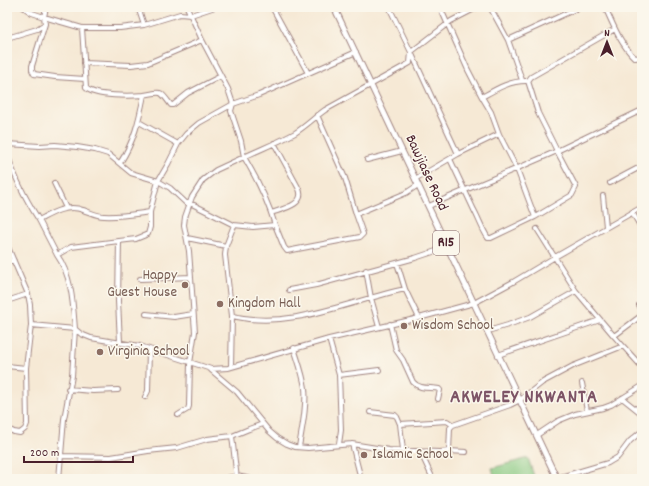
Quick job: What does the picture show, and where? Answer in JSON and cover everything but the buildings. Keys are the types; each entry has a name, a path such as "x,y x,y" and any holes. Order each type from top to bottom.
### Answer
{"main road":[{"name":"Bawjiase Road","path":"334,7 557,479"}],"street":[{"path":"23,7 32,13 82,28 120,28 144,25 180,14 191,15 215,7"},
{"path":"46,7 44,24 32,66 34,74 85,79"},
{"path":"138,7 144,25"},
{"path":"187,7 202,40 228,89 232,104 231,111 241,141 244,157 256,177 284,247 287,251 360,237 363,234 345,178 317,115"},
{"path":"272,7 308,73"},
{"path":"389,7 458,154"},
{"path":"440,7 482,97 491,112 499,134 518,169 535,217"},
{"path":"178,415 190,406 190,363 195,332 191,277 184,221 192,196 203,180 216,170 301,129 317,115 410,63 411,52 462,15 478,7"},
{"path":"490,7 508,40 522,80"},
{"path":"508,40 580,7"},
{"path":"605,7 628,52 635,58 642,57"},
{"path":"7,38 37,29 44,24"},
{"path":"82,28 85,79 86,88 89,91 115,95 144,95 159,92 162,93 171,105 173,105 188,93 221,76"},
{"path":"482,97 503,86 522,80 528,81 556,62 615,29"},
{"path":"84,63 131,65 148,63 202,40"},
{"path":"56,255 71,248 136,239 148,234 150,227 150,212 158,181 178,144 199,122 232,104 259,95 356,52"},
{"path":"450,159 488,238 491,238 535,217 572,195 576,190 576,187 538,113 528,81"},
{"path":"120,163 128,150 139,122 144,95"},
{"path":"429,206 518,169 642,110"},
{"path":"139,122 178,144"},
{"path":"415,179 458,154 499,134"},
{"path":"271,213 290,206 299,200 300,196 299,189 274,143"},
{"path":"7,144 77,146 108,154 131,173 158,181 170,188 186,203 190,203 234,225 275,225"},
{"path":"367,160 402,151"},
{"path":"7,153 20,188 39,220 56,255 60,259 71,289 75,329 72,376 68,389 64,419 59,479"},
{"path":"610,184 642,166"},
{"path":"54,183 66,208"},
{"path":"356,214 388,201 418,185"},
{"path":"602,196 606,227"},
{"path":"31,325 75,329 81,334 91,338 120,342 149,349 190,363 220,370 329,338 419,318 474,303 642,207"},
{"path":"39,220 53,212 66,208 83,209 102,216 128,216 150,212"},
{"path":"632,212 642,228"},
{"path":"231,367 232,316 225,255 226,246 234,225"},
{"path":"537,229 576,291 642,367"},
{"path":"186,238 226,246"},
{"path":"119,241 118,294 120,342"},
{"path":"7,245 28,294 31,325 26,368 27,424 25,429 20,433 8,429"},
{"path":"289,290 316,285 366,270 397,263 448,247"},
{"path":"7,261 14,261"},
{"path":"397,263 405,289 419,318"},
{"path":"366,270 371,298 380,327"},
{"path":"140,279 191,277"},
{"path":"232,316 262,320 284,319 340,308 405,289"},
{"path":"488,331 530,317 576,291"},
{"path":"7,301 28,294"},
{"path":"642,300 639,305 642,310"},
{"path":"146,314 174,317 193,314"},
{"path":"614,336 642,314"},
{"path":"498,355 600,320"},
{"path":"390,324 396,350 403,360 413,382 421,387 439,389 438,399"},
{"path":"329,338 339,375 341,430 339,444"},
{"path":"449,451 450,428 453,425 520,400 543,382 573,366 624,346"},
{"path":"294,348 300,364 305,388 304,417 299,447"},
{"path":"145,397 148,391 149,349"},
{"path":"7,366 26,368"},
{"path":"211,369 237,392 269,431 282,442 287,444 311,448 339,444 352,444 403,450 466,452"},
{"path":"339,375 380,370"},
{"path":"582,383 587,411"},
{"path":"537,436 558,421 587,411 603,408 642,386"},
{"path":"68,389 93,391 118,390"},
{"path":"622,398 642,414"},
{"path":"370,412 395,415 398,417 403,450"},
{"path":"400,424 447,421 453,425"},
{"path":"60,456 92,458 177,448 207,440 232,436 263,424"},
{"path":"557,479 608,463 618,457 630,441 642,431"},
{"path":"232,436 237,477"},
{"path":"352,444 361,479"},
{"path":"420,451 433,479"},
{"path":"222,479 237,477 251,479"}],"green space":[{"path":"528,458 535,479 495,479 492,468"}],"place":[{"name":"Happy Guest House","path":"185,285"},
{"name":"Kingdom Hall","path":"220,304"},
{"name":"Wisdom School","path":"404,326"},
{"name":"Virginia School","path":"100,352"},
{"name":"Islamic School","path":"364,455"}],"district":[{"name":"AKWELEY NKWANTA","path":"524,398"}]}
